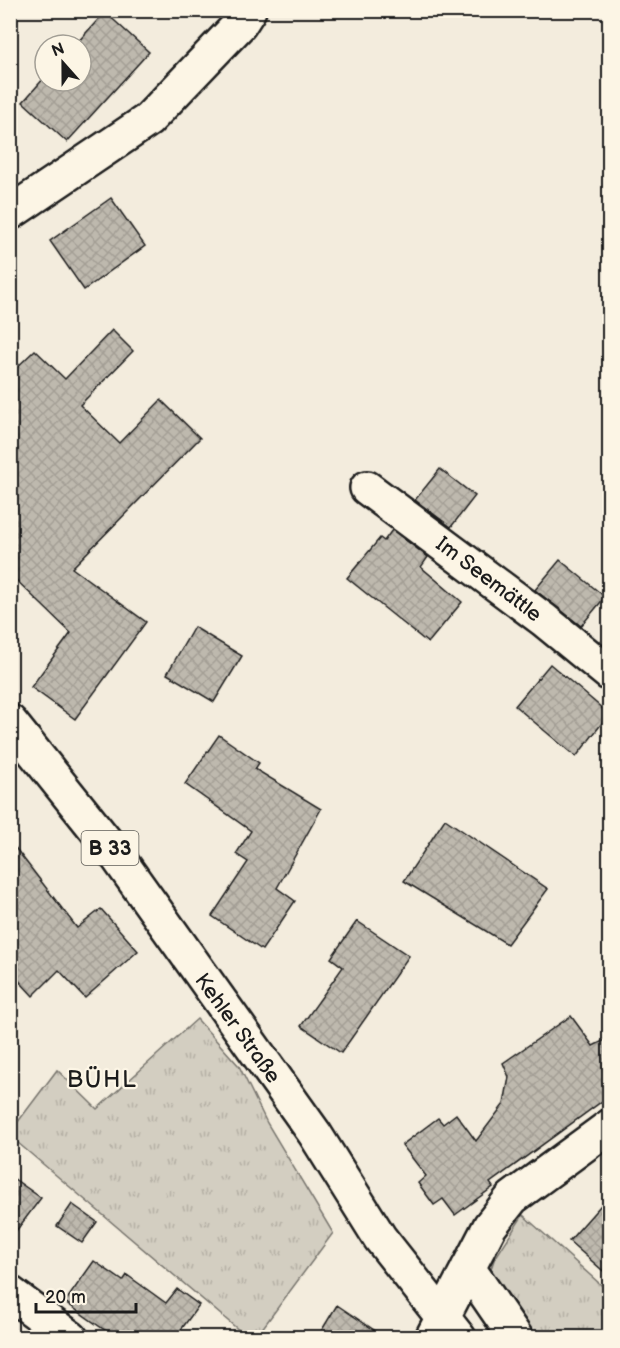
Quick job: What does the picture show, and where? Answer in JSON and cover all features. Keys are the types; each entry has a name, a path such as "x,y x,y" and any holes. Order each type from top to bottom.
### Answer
{"street":[{"path":"10,213 148,120 240,24 249,10"},
{"name":"Im Seemättle","path":"367,488 544,620 609,674"},
{"name":"Kehler Straße","path":"10,722 111,848 315,1134 380,1238 445,1331"},
{"path":"445,1331 468,1268 490,1226 512,1198 609,1125"},
{"path":"468,1268 516,1338"},
{"path":"10,1293 71,1338"}],"green space":[{"path":"197,1019 239,1066 267,1123 333,1233 256,1337 247,1337 11,1137 11,1131 57,1070 97,1109"},
{"path":"523,1215 609,1292 609,1337 530,1337 488,1278 494,1260"}],"building":[{"path":"105,12 149,52 67,142 23,102 33,91 33,93 93,93 93,33 86,33"},
{"path":"111,198 145,246 84,290 50,241"},
{"path":"112,330 133,351 80,405 119,443 161,400 200,438 72,568 146,622 75,719 31,687 71,633 10,574 10,374 35,350 65,379"},
{"path":"440,469 475,496 451,527 415,500"},
{"path":"392,530 428,557 421,567 462,602 428,643 347,578 380,538 384,541"},
{"path":"560,560 605,597 581,626 535,590"},
{"path":"194,627 242,656 214,702 167,674"},
{"path":"550,664 609,714 576,757 515,706"},
{"path":"219,735 259,763 255,769 321,809 277,888 295,901 262,950 212,916 248,862 236,854 251,831 185,784"},
{"path":"445,819 548,889 507,944 404,881"},
{"path":"10,841 77,928 101,909 138,951 85,998 59,970 33,996 10,971"},
{"path":"357,921 409,956 341,1053 301,1026 343,967 331,958"},
{"path":"571,1016 593,1046 609,1038 609,1096 490,1183 493,1187 455,1215 443,1199 434,1205 418,1183 426,1176 402,1145 438,1118 443,1124 456,1114 476,1141 504,1104 509,1077 503,1063"},
{"path":"10,1176 41,1198 10,1239"},
{"path":"609,1196 609,1276 569,1241"},
{"path":"72,1204 97,1222 82,1243 57,1226"},
{"path":"94,1261 123,1281 127,1275 166,1303 177,1289 199,1305 175,1338 116,1338 65,1302"},
{"path":"337,1305 386,1338 317,1338"}],"district":[{"name":"BÜHL","path":"102,1079"}]}
